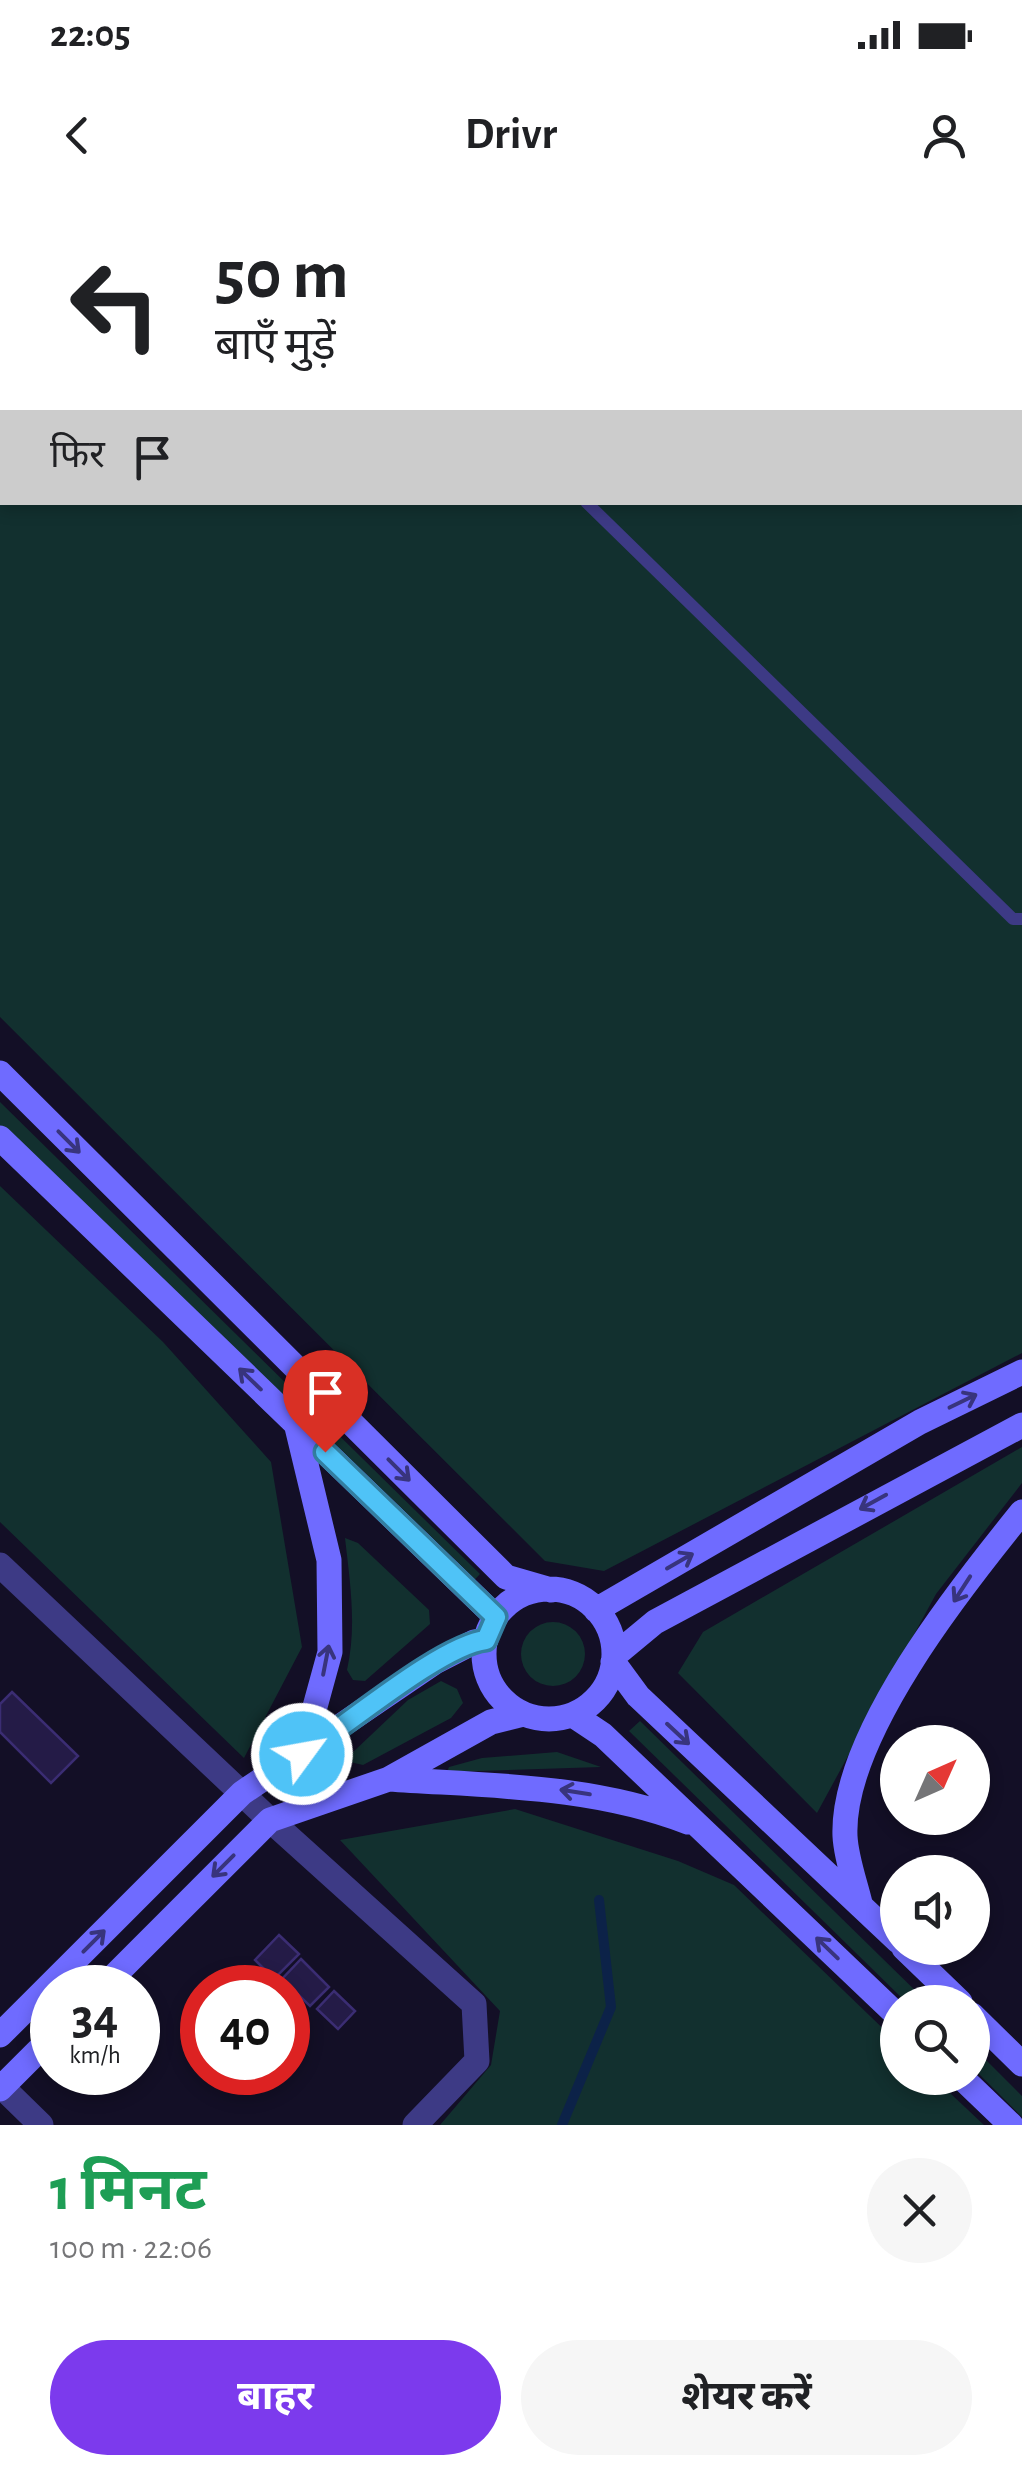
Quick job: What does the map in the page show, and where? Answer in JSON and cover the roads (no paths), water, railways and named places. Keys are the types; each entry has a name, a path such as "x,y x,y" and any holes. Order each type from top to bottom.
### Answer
{"main road":[{"path":"0,1074 506,1577 583,1599 596,1610 606,1623 614,1659 638,1696 880,1922"},
{"path":"0,1138 296,1424 491,1629 488,1676 496,1692 524,1714"},
{"path":"596,1610 920,1422 1022,1372"},
{"path":"296,1424 329,1560 330,1652 302,1754"},
{"path":"125,1965 270,1820 388,1779 491,1722 524,1714 548,1719 573,1715 603,1692 614,1659 655,1622 1022,1425"},
{"path":"860,1903 845,1836 856,1768 882,1711 970,1575 1022,1512"},
{"path":"0,2035 242,1794 435,1662 474,1642 491,1629 511,1602 550,1590"},
{"path":"573,1715 603,1735 880,1999"},
{"path":"388,1779 567,1790 639,1804 702,1828"},
{"path":"922,1965 942,1985"},
{"path":"990,2033 1022,2064"},
{"path":"1,2087 30,2059"},
{"path":"980,2095 1011,2125"}],"street":[{"path":"0,1566 270,1820 474,2004 477,2061 415,2125"},
{"path":"1,2087 41,2125"}],"lane":[{"path":"589,505 1012,919 1022,919"}],"waterway":[{"path":"562,2125 611,2007 599,1900"}]}
